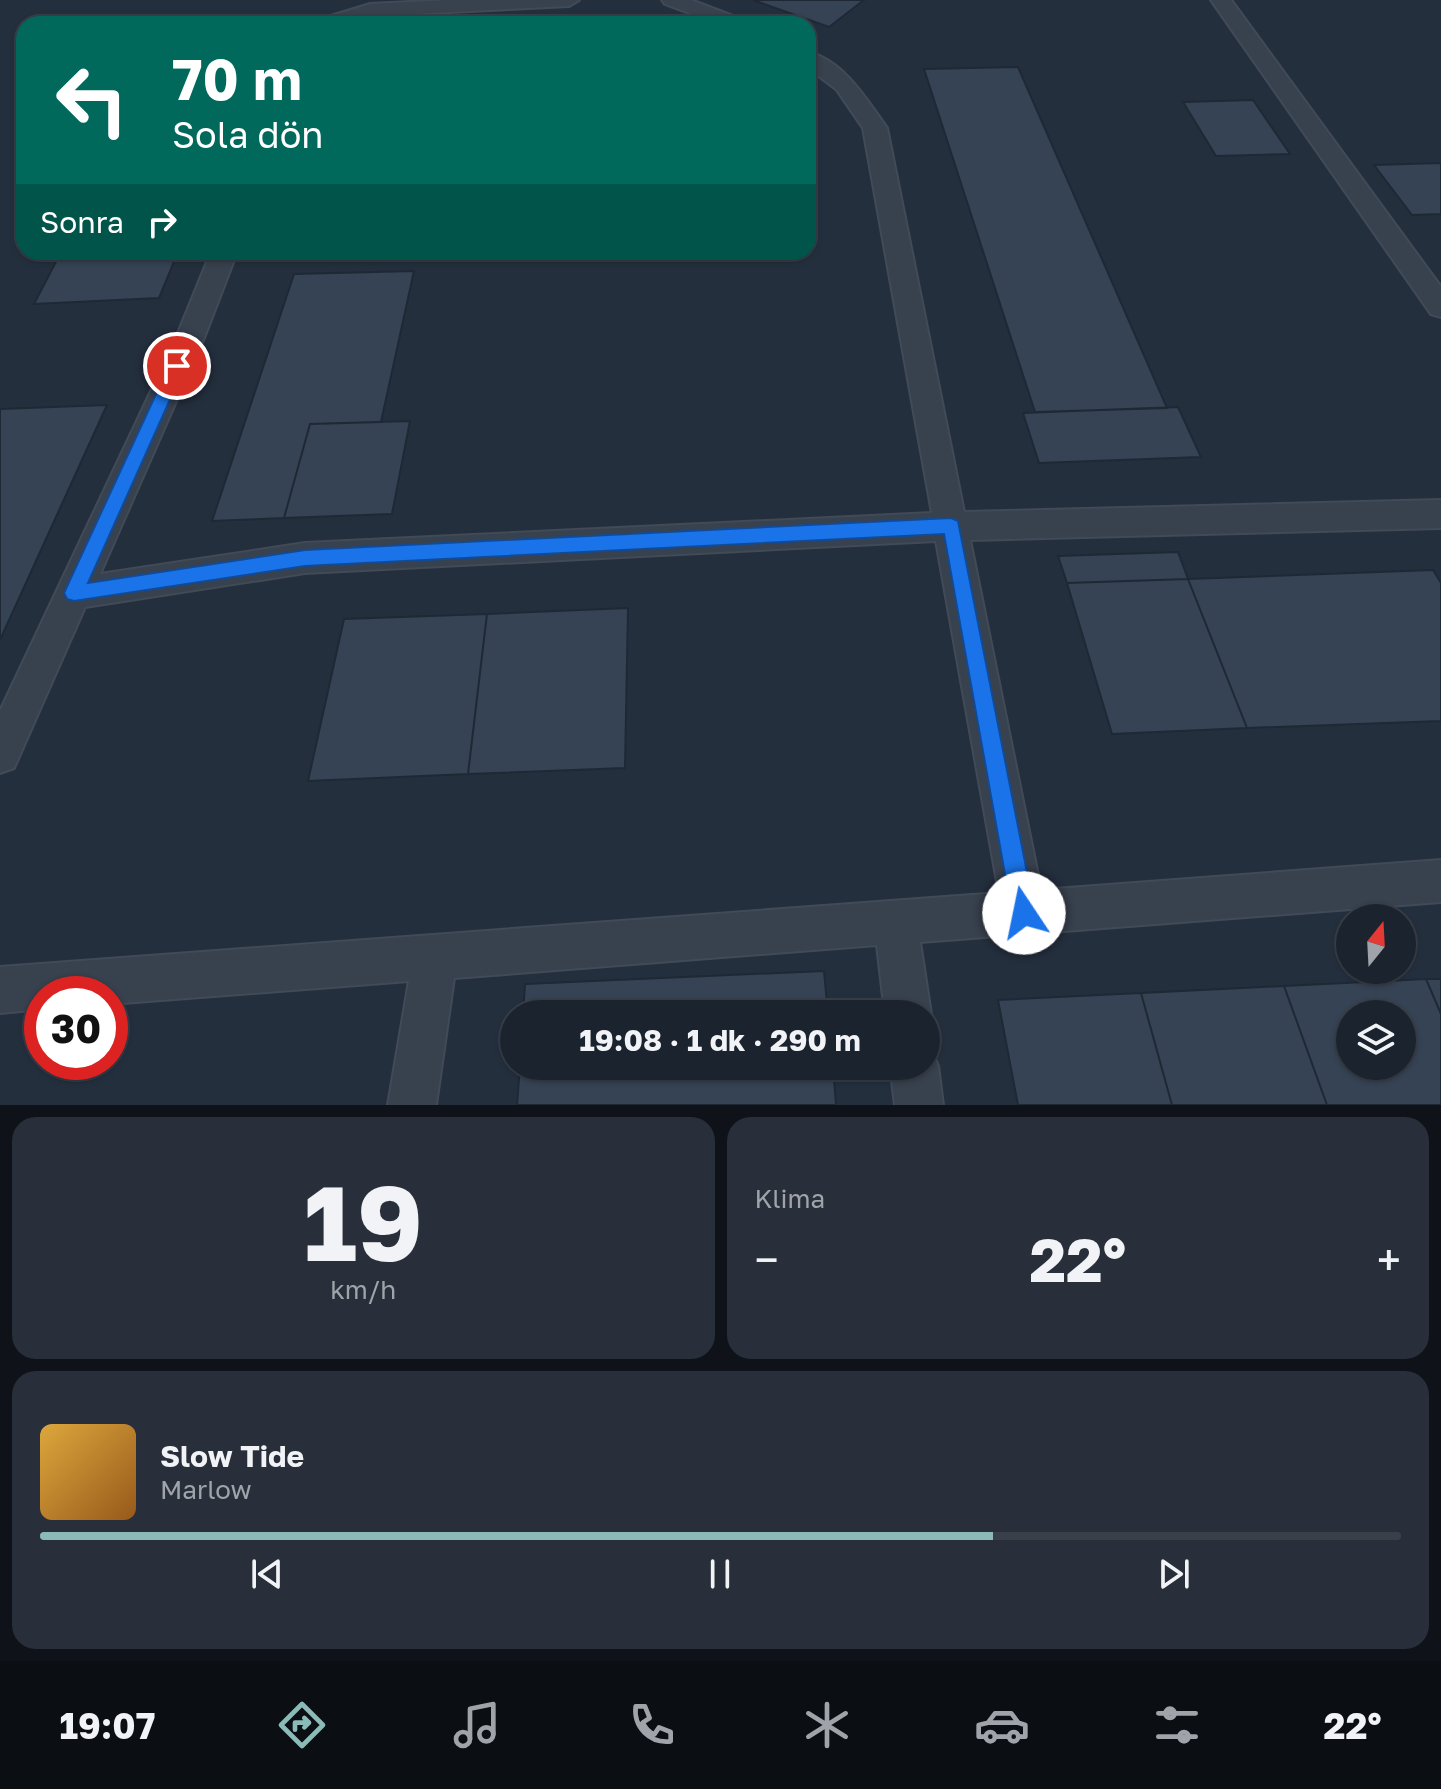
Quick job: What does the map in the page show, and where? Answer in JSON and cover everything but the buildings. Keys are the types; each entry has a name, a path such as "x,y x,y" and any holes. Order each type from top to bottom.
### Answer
{"street":[{"path":"351,16 370,10 569,0"},
{"path":"672,0 715,16"},
{"path":"1221,0 1441,307"},
{"path":"816,64 845,85 875,128 1024,913"},
{"path":"0,754 190,338 221,260"},
{"path":"74,593 305,558 951,526 1441,514"},
{"path":"0,990 1441,881"},
{"path":"896,923 906,1000"},
{"path":"412,1105 435,958"},
{"path":"916,1080 919,1105"}],"route":[{"path":"177,366 74,593 305,558 951,526 1024,913"}]}
